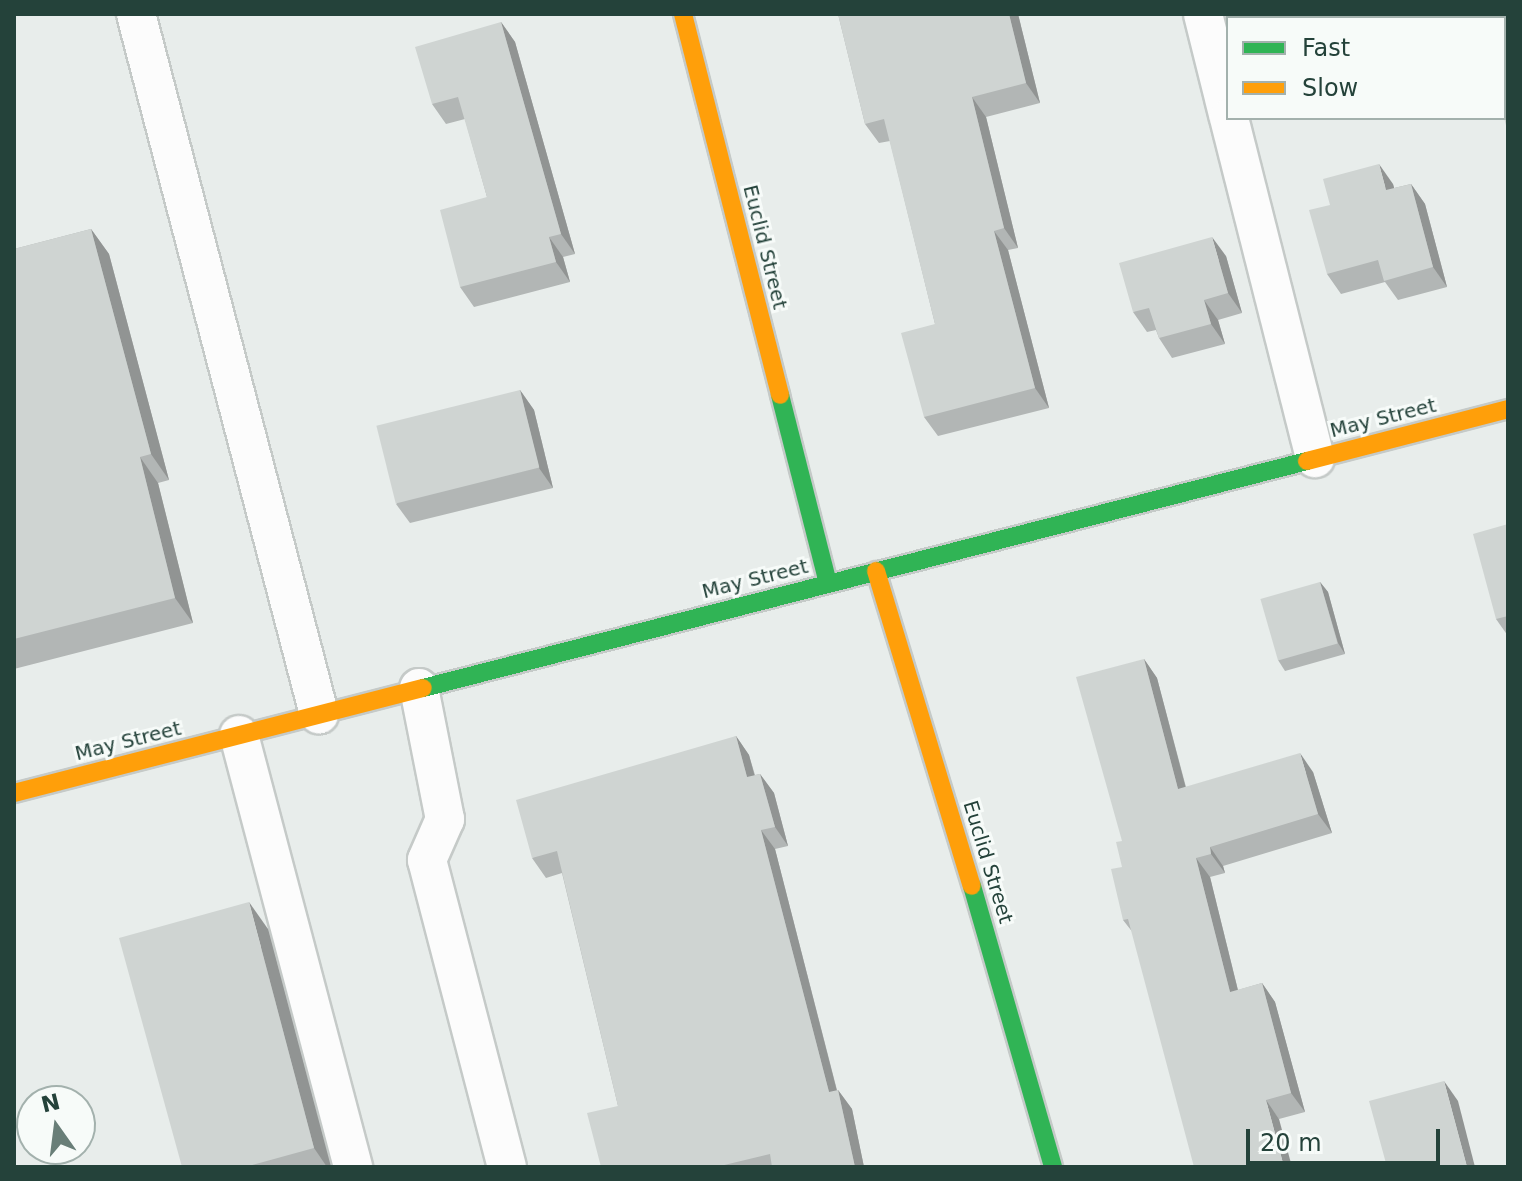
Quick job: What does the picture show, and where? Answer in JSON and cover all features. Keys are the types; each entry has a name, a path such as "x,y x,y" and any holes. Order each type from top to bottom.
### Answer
{"street":[{"name":"Euclid Street","path":"683,14 828,583"},
{"name":"May Street","path":"14,793 1508,409"},
{"name":"Euclid Street","path":"876,571 1034,1088 1053,1167"}],"lane":[{"path":"136,14 319,714"},
{"path":"1203,14 1226,108"},
{"path":"1229,120 1315,458"},
{"path":"419,688 445,819 427,860 507,1167"},
{"path":"239,735 353,1167"}],"building":[{"path":"838,14 1009,14 1026,83 972,97 1004,228 994,231 1035,388 924,417 901,333 935,324 884,119 865,124"},
{"path":"501,22 561,234 549,237 556,262 460,287 440,210 487,197 458,97 432,104 415,47"},
{"path":"1508,40 1508,133 1505,120"},
{"path":"1379,164 1386,190 1411,184 1433,267 1384,281 1378,260 1327,274 1309,210 1330,205 1323,179"},
{"path":"91,229 151,454 140,457 175,598 14,639 14,249"},
{"path":"1212,237 1228,293 1204,300 1211,324 1159,338 1149,308 1133,312 1119,263"},
{"path":"520,390 539,468 396,503 376,426"},
{"path":"1508,524 1508,616 1496,619 1473,534"},
{"path":"1320,582 1338,644 1278,661 1260,599"},
{"path":"1144,659 1178,789 1300,753 1318,814 1210,847 1211,854 1196,858 1230,992 1262,983 1291,1093 1266,1100 1284,1167 1194,1167 1128,919 1123,920 1111,869 1122,867 1116,842 1122,841 1076,677"},
{"path":"736,736 747,777 760,774 775,827 761,830 829,1092 838,1090 855,1167 772,1167 770,1154 716,1167 601,1167 587,1113 618,1106 557,851 532,858 516,800"},
{"path":"249,902 314,1148 245,1167 182,1167 119,938"},
{"path":"1444,1081 1467,1167 1387,1167 1369,1101"}],"traffic: fast":[{"path":"780,395 828,583"},
{"path":"423,688 1307,461"},
{"path":"972,886 1053,1167"}],"traffic: slow":[{"path":"683,14 780,395"},
{"path":"1307,461 1508,409"},
{"path":"876,571 972,886"},
{"path":"14,793 423,688"}]}
